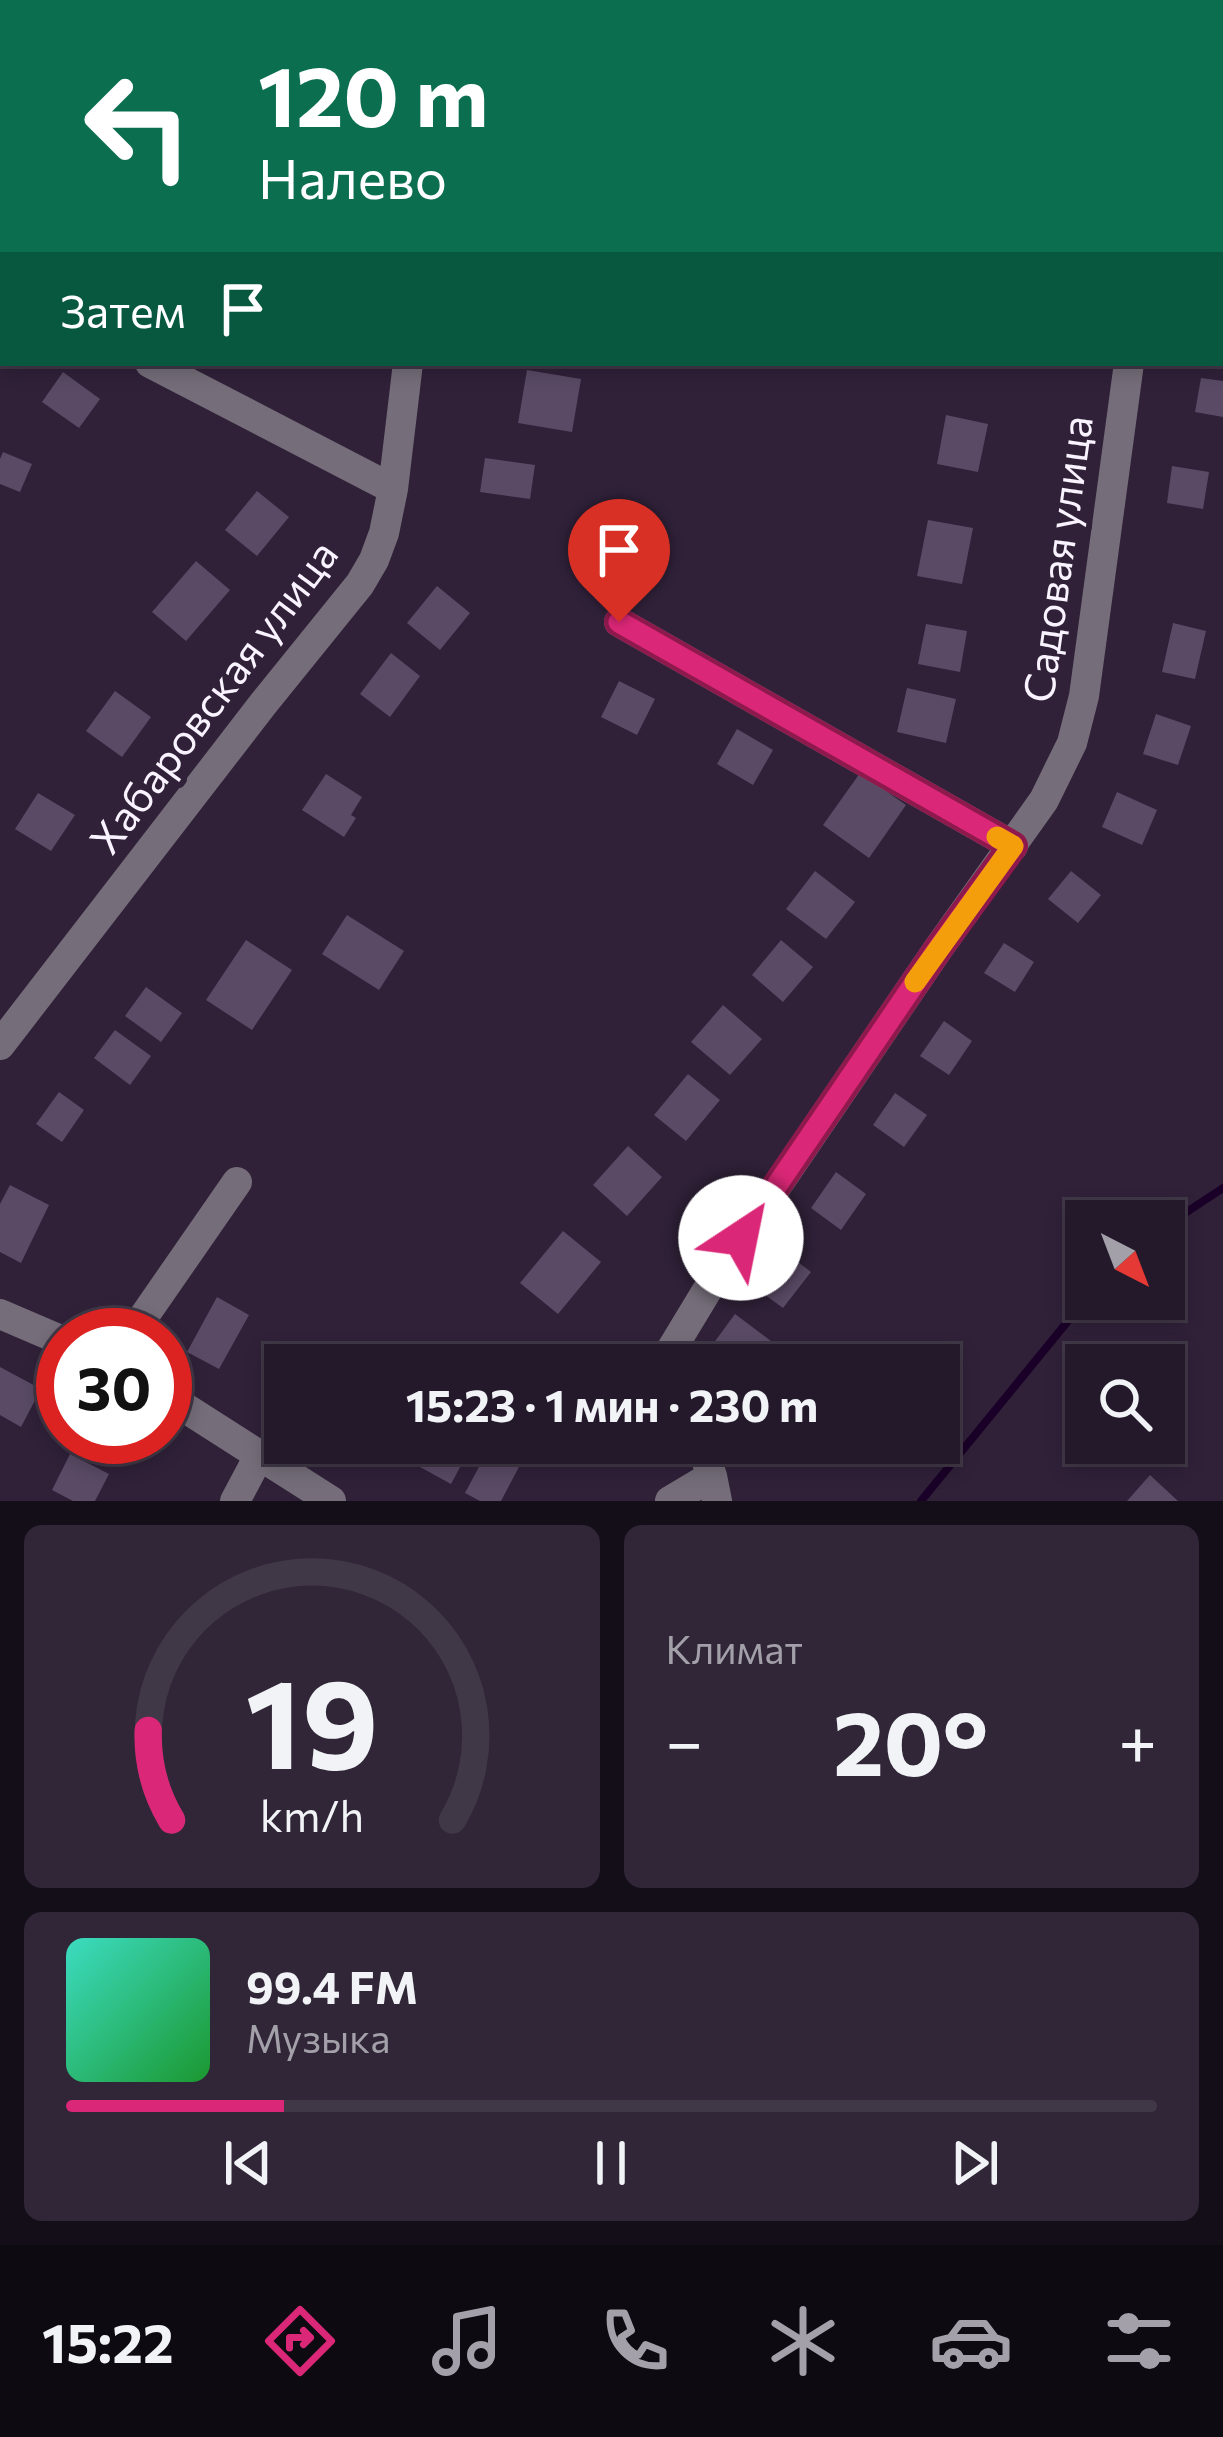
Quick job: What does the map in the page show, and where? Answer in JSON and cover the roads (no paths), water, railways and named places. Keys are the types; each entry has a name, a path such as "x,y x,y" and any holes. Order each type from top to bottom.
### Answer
{"street":[{"path":"157,366 393,489"},
{"name":"Хабаровская улица","path":"0,1045 360,584 384,533 407,366"},
{"name":"Садовая улица","path":"675,1344 717,1274 1044,800 1072,743 1084,696 1129,366"},
{"path":"619,622 1013,846"},
{"path":"150,1308 237,1182"},
{"path":"0,1314 36,1329"},
{"path":"192,1412 331,1501"},
{"path":"235,1501 260,1454"},
{"path":"670,1501 714,1489"}],"waterway":[{"path":"1185,1213 1223,1188"},
{"path":"921,1501 1069,1320"}]}
